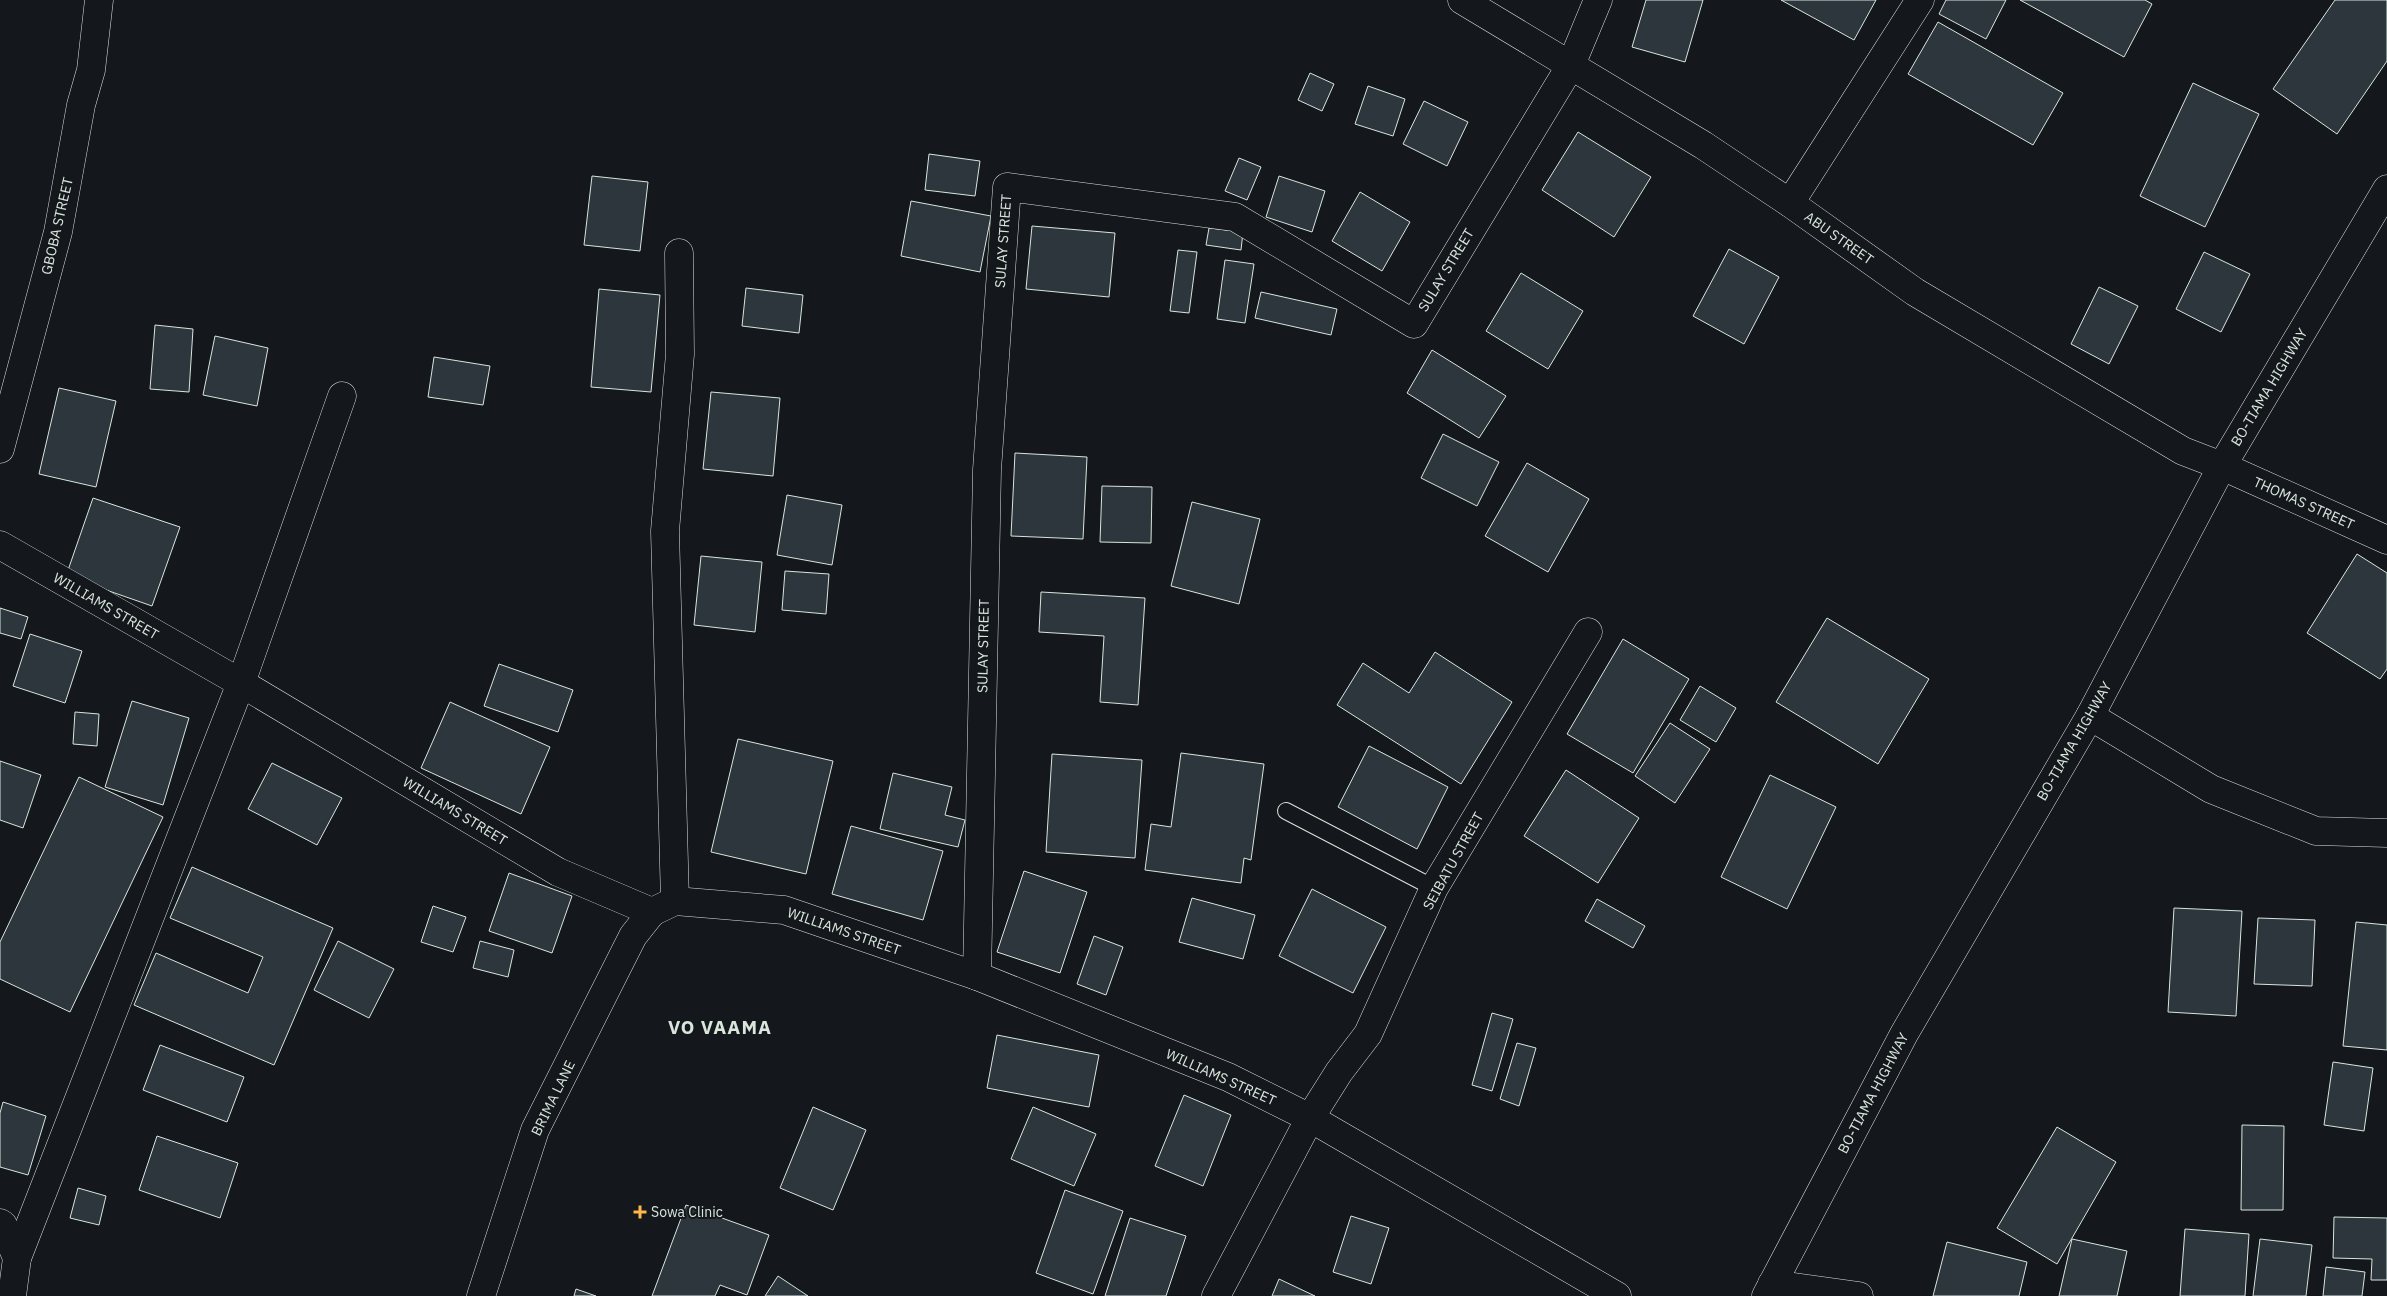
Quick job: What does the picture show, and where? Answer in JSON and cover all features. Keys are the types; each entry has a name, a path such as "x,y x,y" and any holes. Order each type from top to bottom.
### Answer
{"main road":[{"name":"GBOBA STREET","path":"0,449 58,232 82,106 91,70 99,0"},
{"name":"ABU STREET","path":"1462,0 1703,145 1790,203 1915,292 2182,452 2222,466"},
{"path":"1571,64 1598,0"},
{"path":"1790,203 1920,0"},
{"name":"SULAY STREET","path":"977,976 987,470 1007,187 1235,217 1414,324 1571,64"},
{"name":"BO-TIAMA HIGHWAY","path":"1769,1290 1904,1034 2090,716 2222,466 2387,189"},
{"path":"664,907 665,531 680,354 679,253"},
{"path":"12,1296 17,1258 241,682 342,396"},
{"name":"THOMAS STREET","path":"2222,466 2387,540"},
{"name":"WILLIAMS STREET","path":"0,545 241,682 558,872 664,907 784,910 977,976 1228,1077 1310,1118 1617,1296"},
{"name":"SEIBATU STREET","path":"1216,1296 1310,1118 1339,1072 1368,1034 1434,888 1588,632"},
{"path":"2090,716 2211,789 2316,831 2387,833"},
{"name":"BRIMA LANE","path":"481,1296 535,1130 633,936 664,907"},
{"path":"0,1223 3,1225 17,1258"},
{"path":"1769,1290 1858,1296"}],"lane":[{"path":"1286,811 1434,888"}],"building":[{"path":"1646,0 1703,0 1685,62 1632,47"},
{"path":"1781,0 1876,0 1854,40"},
{"path":"1946,0 2006,0 1986,39 1939,14"},
{"path":"2020,0 2145,0 2152,4 2124,57"},
{"path":"2335,0 2387,0 2387,61 2337,134 2273,89"},
{"path":"1938,22 2063,93 2033,145 1908,74"},
{"path":"1310,73 1334,84 1322,111 1298,100"},
{"path":"2193,83 2259,114 2205,227 2140,196"},
{"path":"1368,86 1405,99 1393,136 1355,124"},
{"path":"1424,101 1468,122 1447,166 1403,144"},
{"path":"1578,132 1651,177 1614,237 1542,190"},
{"path":"929,154 980,161 975,196 925,190"},
{"path":"1239,158 1261,167 1247,200 1225,191"},
{"path":"592,176 648,182 640,251 584,245"},
{"path":"1279,176 1325,191 1312,232 1266,217"},
{"path":"1360,192 1410,222 1382,271 1332,241"},
{"path":"911,201 991,216 980,272 901,256"},
{"path":"1032,226 1115,233 1109,297 1026,289"},
{"path":"1209,228 1243,232 1241,250 1206,245"},
{"path":"1729,249 1779,277 1744,344 1693,316"},
{"path":"1178,250 1197,252 1189,313 1170,311"},
{"path":"2204,252 2250,274 2221,332 2176,309"},
{"path":"1225,260 1254,264 1245,323 1217,319"},
{"path":"1521,273 1583,311 1548,369 1486,331"},
{"path":"2099,287 2138,306 2109,364 2071,344"},
{"path":"746,288 803,295 799,333 742,326"},
{"path":"599,289 660,295 651,392 591,387"},
{"path":"1261,292 1337,309 1331,335 1255,318"},
{"path":"155,325 193,329 189,392 150,389"},
{"path":"215,336 268,348 257,406 203,395"},
{"path":"1432,350 1506,396 1479,438 1407,393"},
{"path":"434,357 490,366 483,405 428,397"},
{"path":"59,388 116,401 96,487 39,474"},
{"path":"711,392 780,398 773,476 703,469"},
{"path":"1443,434 1499,462 1477,506 1421,478"},
{"path":"1015,453 1087,457 1083,539 1011,536"},
{"path":"1527,463 1589,499 1548,572 1485,536"},
{"path":"1102,486 1152,487 1151,543 1100,542"},
{"path":"787,495 842,505 832,565 777,555"},
{"path":"93,498 180,527 152,606 66,576"},
{"path":"1192,502 1260,519 1239,604 1171,586"},
{"path":"2357,554 2387,573 2387,669 2380,679 2307,633"},
{"path":"701,556 762,562 755,632 694,625"},
{"path":"785,571 829,574 826,614 782,610"},
{"path":"1041,592 1145,598 1138,705 1100,702 1104,636 1039,632"},
{"path":"0,608 28,617 21,639 0,633"},
{"path":"1827,618 1929,679 1878,764 1776,702"},
{"path":"30,634 82,651 65,703 13,686"},
{"path":"1623,639 1689,679 1633,773 1567,734"},
{"path":"1435,652 1512,702 1461,784 1337,705 1363,663 1409,693"},
{"path":"499,664 573,690 558,732 484,706"},
{"path":"1700,686 1736,708 1716,742 1680,720"},
{"path":"132,701 189,718 163,805 105,787"},
{"path":"450,702 550,747 521,814 421,768"},
{"path":"75,712 99,714 97,746 73,744"},
{"path":"1670,723 1710,749 1675,803 1635,776"},
{"path":"738,739 833,761 806,874 711,852"},
{"path":"1369,746 1448,787 1417,849 1338,807"},
{"path":"1181,753 1264,764 1251,860 1244,858 1241,883 1145,870 1151,824 1171,827"},
{"path":"1052,754 1142,760 1135,858 1046,852"},
{"path":"0,761 41,775 23,828 0,820"},
{"path":"272,763 342,798 317,845 248,809"},
{"path":"1566,770 1639,818 1598,883 1524,836"},
{"path":"893,773 952,787 945,815 965,820 958,847 880,829"},
{"path":"1770,775 1836,807 1787,909 1721,877"},
{"path":"79,777 163,817 70,1012 0,979 0,942"},
{"path":"851,826 943,851 923,920 832,894"},
{"path":"192,867 333,928 274,1065 134,1005 156,953 248,993 263,957 170,918"},
{"path":"1024,871 1087,892 1060,973 997,952"},
{"path":"509,873 572,896 552,953 489,931"},
{"path":"1312,889 1386,927 1353,993 1279,956"},
{"path":"1192,898 1255,915 1243,959 1179,942"},
{"path":"1597,899 1645,926 1633,948 1585,921"},
{"path":"433,906 466,917 453,952 421,942"},
{"path":"2174,908 2242,911 2236,1016 2168,1012"},
{"path":"2258,918 2315,920 2312,986 2254,984"},
{"path":"2356,922 2387,925 2387,1050 2343,1046"},
{"path":"1094,936 1123,947 1106,995 1077,984"},
{"path":"338,941 394,969 369,1018 314,990"},
{"path":"480,941 514,950 508,977 473,968"},
{"path":"1492,1013 1513,1019 1492,1091 1472,1085"},
{"path":"997,1035 1099,1055 1089,1107 987,1088"},
{"path":"1517,1043 1536,1048 1519,1106 1500,1099"},
{"path":"160,1045 244,1077 227,1122 143,1090"},
{"path":"2333,1062 2373,1068 2364,1131 2324,1125"},
{"path":"1184,1095 1231,1115 1203,1186 1155,1166"},
{"path":"3,1102 46,1116 28,1175 0,1167 0,1113"},
{"path":"813,1107 866,1130 833,1210 780,1188"},
{"path":"1033,1107 1096,1134 1074,1186 1011,1159"},
{"path":"2242,1125 2284,1126 2283,1210 2241,1210"},
{"path":"2057,1127 2116,1162 2057,1264 1997,1228"},
{"path":"157,1136 238,1163 220,1218 139,1190"},
{"path":"78,1188 106,1196 99,1225 70,1218"},
{"path":"1065,1190 1123,1211 1093,1294 1036,1273"},
{"path":"686,1205 769,1235 747,1295 720,1285 715,1296 652,1296"},
{"path":"1351,1216 1389,1228 1371,1284 1333,1272"},
{"path":"2334,1217 2387,1218 2387,1280 2371,1280 2372,1259 2333,1258"},
{"path":"1130,1218 1186,1236 1166,1296 1105,1296"},
{"path":"2185,1229 2249,1234 2245,1296 2180,1296"},
{"path":"2072,1239 2127,1251 2117,1296 2059,1296"},
{"path":"2260,1239 2312,1245 2306,1296 2253,1296"},
{"path":"1947,1242 2027,1262 2019,1296 1933,1296"},
{"path":"2326,1267 2365,1272 2362,1296 2323,1296"},
{"path":"778,1276 808,1296 765,1296"},
{"path":"1279,1279 1315,1296 1272,1296"},
{"path":"576,1289 596,1296 574,1296"}],"place":[{"name":"Sowa Clinic","path":"640,1212"}],"district":[{"name":"VO VAAMA","path":"720,1027"}]}
